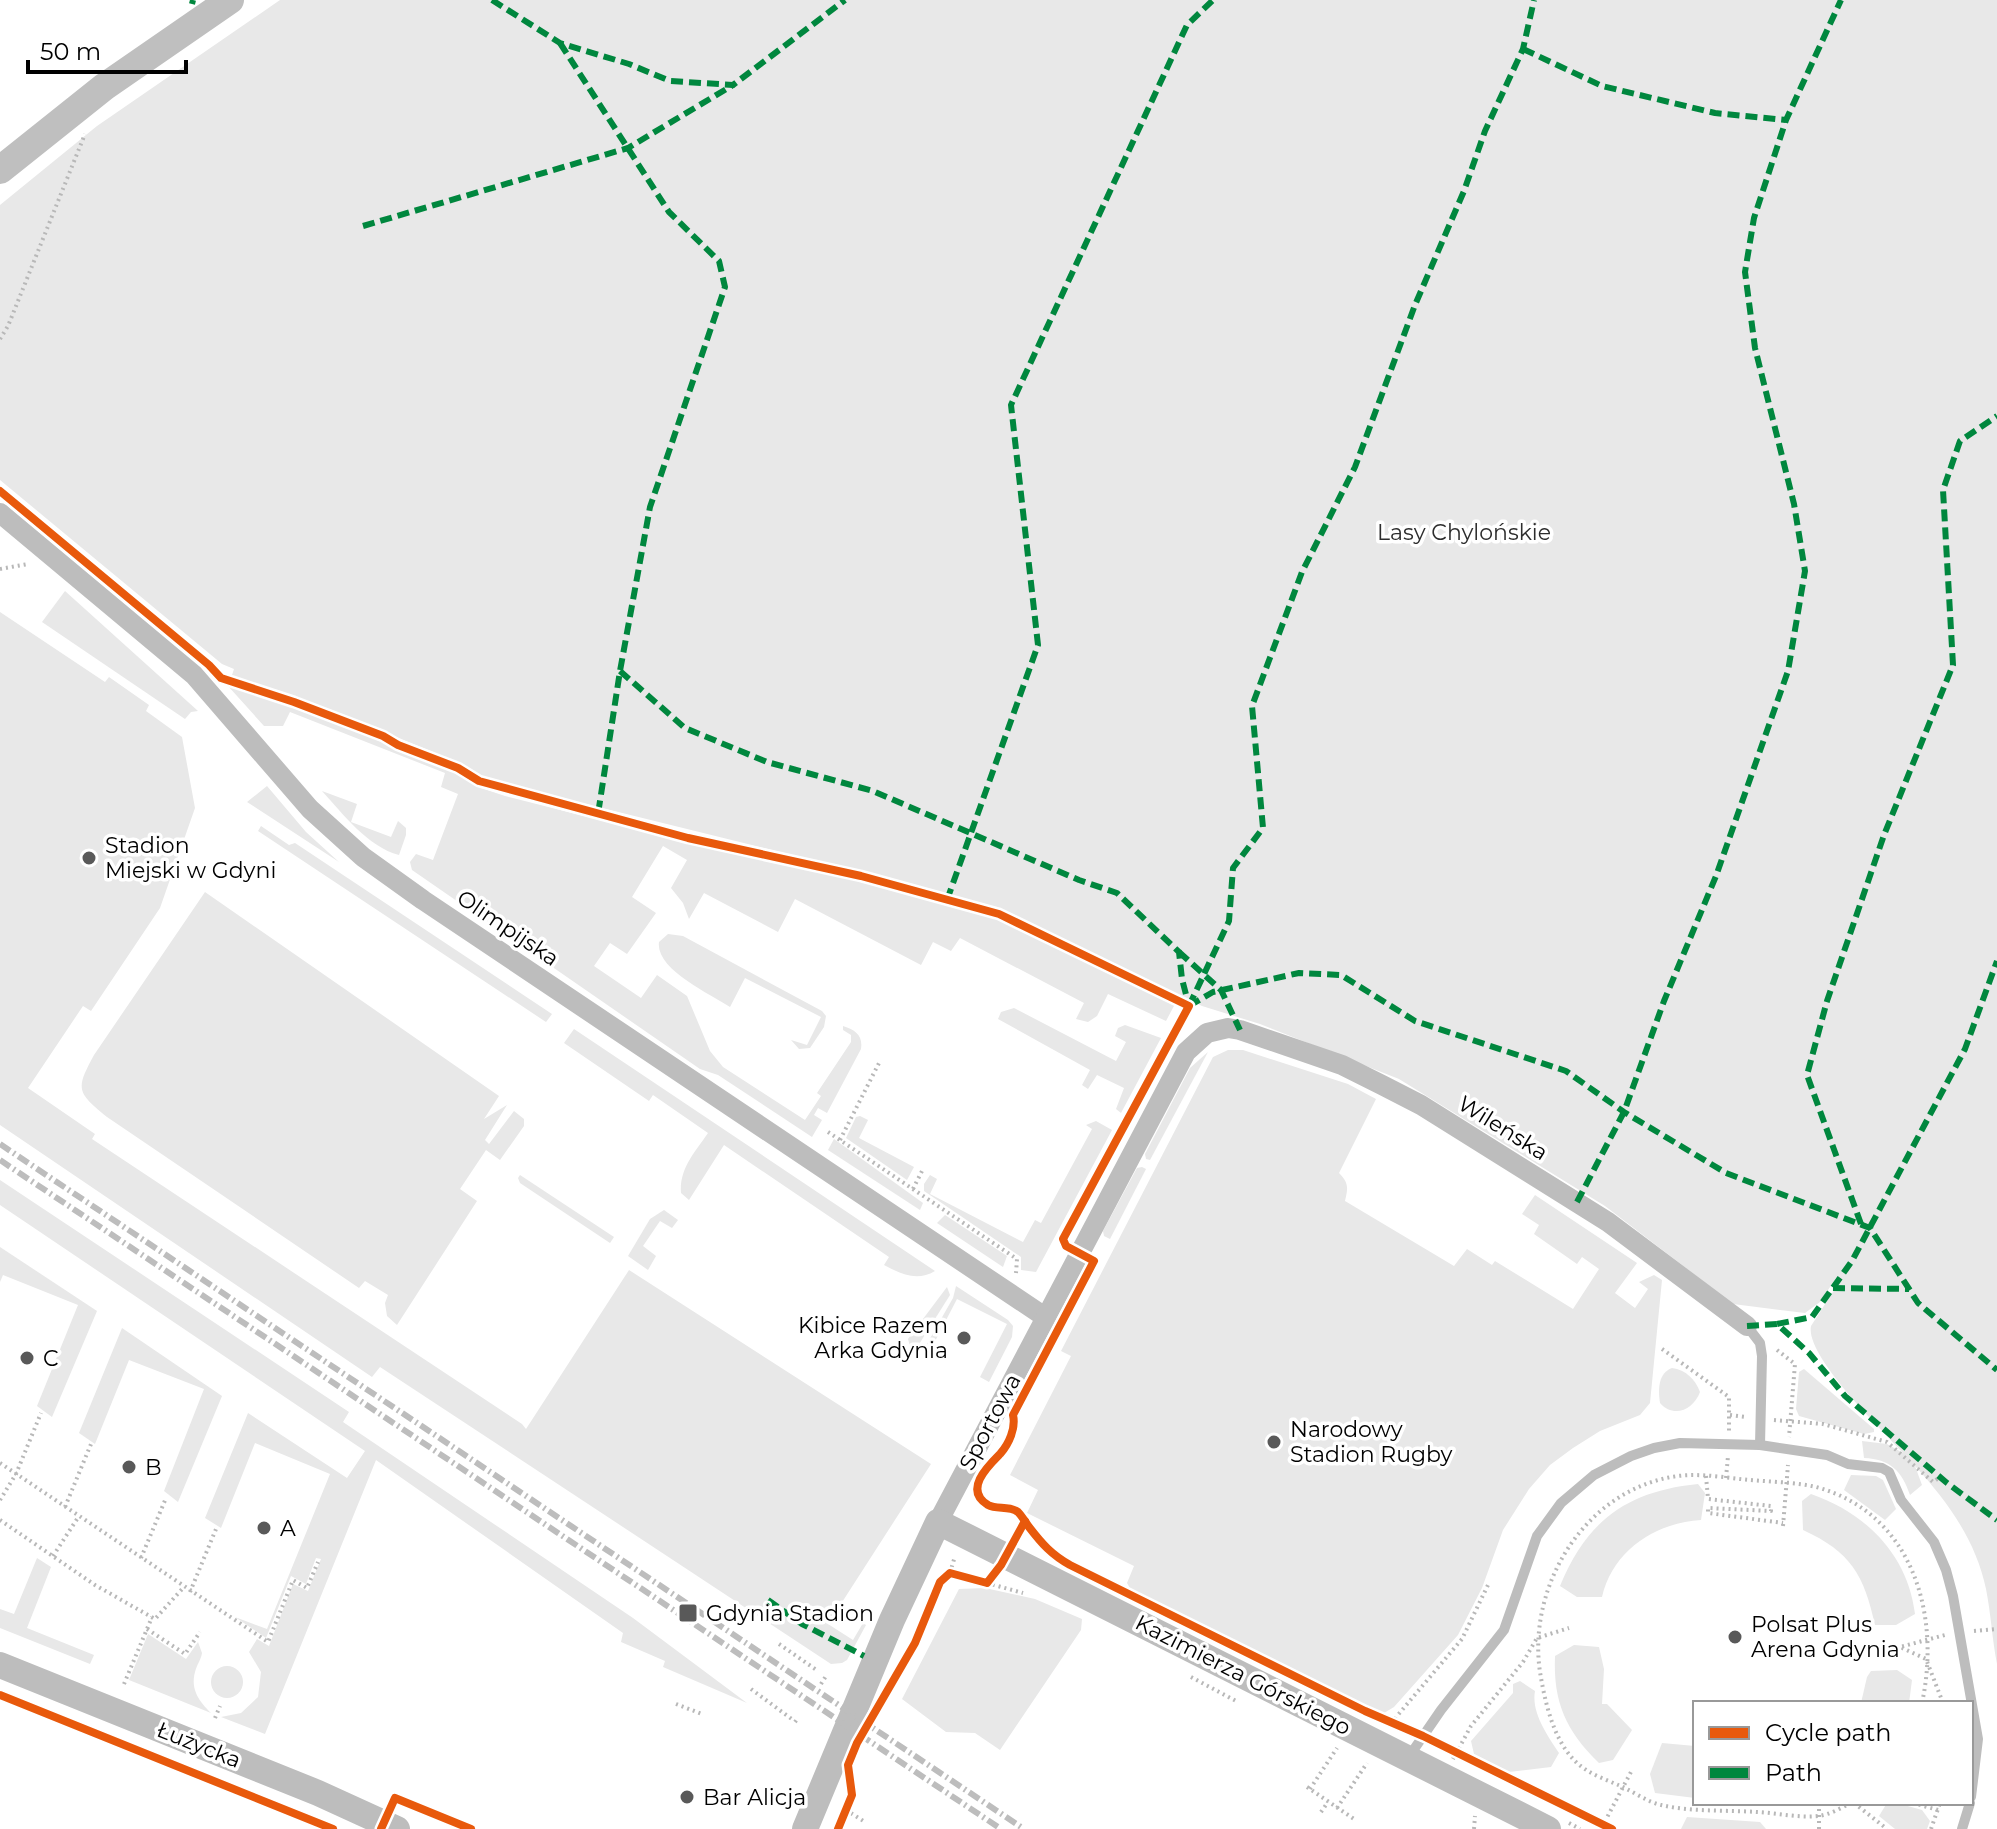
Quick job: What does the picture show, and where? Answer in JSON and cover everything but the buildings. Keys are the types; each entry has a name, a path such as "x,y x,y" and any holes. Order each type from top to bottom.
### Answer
{"main road":[{"path":"0,170 104,87 230,0"}],"street":[{"name":"Olimpijska","path":"0,513 194,675 310,809 363,857 1045,1317"},
{"name":"Wileńska","path":"1207,1033 1228,1028 1251,1032 1342,1065 1421,1105 1608,1222 1747,1326"},
{"name":"Sportowa","path":"805,1829 892,1620 938,1522 1186,1052 1207,1033"},
{"name":"Kazimierza Górskiego","path":"938,1522 1548,1829"},
{"name":"Łużycka","path":"0,1665 397,1829"}],"lane":[{"path":"1747,1326 1760,1343 1762,1356 1760,1445"},
{"path":"1408,1759 1504,1630 1537,1536 1561,1503 1594,1475 1631,1456 1680,1443 1789,1448 1889,1472 1901,1500 1934,1542 1946,1570 1971,1701"},
{"path":"1973,1712 1978,1739 1973,1780"},
{"path":"1962,1829 1969,1805"}],"path":[{"path":"0,339 8,326 89,124"},
{"path":"0,569 35,563"},
{"path":"840,1140 879,1063"},
{"path":"828,1132 1017,1259 1016,1278 1008,1291"},
{"path":"913,1189 922,1171"},
{"path":"932,1213 937,1205"},
{"path":"1706,1476 1708,1499 1771,1506 1771,1511 1708,1508 1708,1513 1783,1524 1795,1364 1747,1326"},
{"path":"1662,1349 1729,1397 1726,1478"},
{"path":"0,1500 16,1474 41,1413"},
{"path":"1790,1421 1823,1424 1879,1439 1887,1442 1933,1482 1940,1477"},
{"path":"65,1507 91,1444"},
{"path":"0,1463 268,1642 293,1580 307,1588 318,1562"},
{"path":"1443,1777 1471,1726 1523,1662 1537,1638 1552,1579 1585,1524 1602,1509 1635,1489 1677,1476 1816,1487 1853,1503 1886,1530 1900,1546 1915,1573 1922,1599 1926,1659 1922,1701"},
{"path":"141,1558 166,1498"},
{"path":"53,1556 79,1516"},
{"path":"0,1520 95,1585 155,1619 183,1588"},
{"path":"190,1592 216,1529"},
{"path":"950,1573 957,1548"},
{"path":"987,1583 1006,1556"},
{"path":"1392,1724 1462,1639 1488,1585"},
{"path":"124,1684 152,1617"},
{"path":"1537,1638 1569,1628"},
{"path":"147,1629 185,1654 200,1632"},
{"path":"1942,1701 1926,1659 1900,1647 1925,1639 1997,1629"},
{"path":"1537,1638 1546,1706 1574,1760 1587,1770 1660,1805 1817,1816 1847,1805"},
{"path":"779,1644 818,1671"},
{"path":"821,1684 826,1676"},
{"path":"751,1689 795,1720"},
{"path":"676,1704 702,1714"},
{"path":"215,1718 220,1706"},
{"path":"1379,1718 1469,1759"},
{"path":"1338,1746 1308,1788 1354,1819"},
{"path":"1337,1808 1372,1755"},
{"path":"1590,1818 1606,1827 1632,1770"},
{"path":"1321,1812 1328,1802"},
{"path":"1819,1805 1819,1829"},
{"path":"1855,1805 1887,1829"},
{"path":"1920,1805 1938,1810"},
{"path":"1931,1829 1939,1805"},
{"path":"846,1810 865,1822"}],"green space":[{"name":"Lasy Chylońskie","path":"280,0 1997,0 1997,1664 1988,1598 1968,1538 1939,1494 1915,1466 1922,1485 1910,1495 1894,1468 1881,1461 1864,1458 1862,1441 1887,1444 1903,1453 1846,1392 1812,1339 1811,1326 1838,1284 1836,1278 1820,1302 1805,1313 1733,1304 1605,1206 1399,1079 1260,1024 1202,1006 1000,910 947,900 881,877 509,785 483,777 450,759 321,706 231,678 234,669 222,664 0,480 0,205 97,126"},
{"path":"65,591 198,711 191,712 185,719 42,622"},
{"path":"0,612 105,682 109,677 149,705 146,711 182,737 195,808 160,908 91,1011 83,1006 28,1088 95,1134 92,1139 526,1429 629,1270 931,1464 828,1624 853,1640 863,1623 866,1625 847,1660 831,1664 380,1367 372,1377 0,1125"},
{"path":"228,686 301,708 505,796 866,882 996,919 1175,1004 1166,1021 1108,994 1097,1016 1088,1022 1076,1019 1084,1003 960,938 951,951 933,942 921,965 795,899 778,932 704,893 689,919 683,903 671,888 687,860 663,846 632,897 656,913 627,954 610,943 594,966 641,998 657,975 687,996 710,1051 723,1067 805,1120 821,1096 817,1093 851,1042 851,1035 843,1030 843,1026 855,1032 860,1037 861,1049 827,1113 818,1108 814,1115 822,1120 812,1137 718,1075 700,1069 412,870 410,862 416,854 433,860 458,794 441,787 445,773 290,712 283,726 264,726"},
{"path":"267,786 306,832 339,862 247,802"},
{"path":"322,791 357,804 351,822 391,837 398,821 406,828 399,855 367,837 347,819"},
{"path":"261,826 289,845 295,843 552,1014 546,1022 258,831"},
{"path":"205,892 499,1096 484,1119 507,1105 485,1140 489,1144 514,1111 524,1119 524,1126 500,1160 486,1150 460,1189 477,1201 397,1325 387,1316 385,1303 388,1295 365,1281 359,1288 107,1117 82,1090 84,1076 94,1055"},
{"path":"668,934 683,936 822,1011 826,1016 824,1027 810,1048 799,1049 791,1040 807,1045 821,1017 745,978 730,1007 686,980 666,962 659,942"},
{"path":"1014,1008 1116,1061 1126,1042 1115,1036 1118,1028 1125,1025 1161,1038 1121,1113 1116,1109 1124,1088 1097,1075 1088,1089 1082,1085 1090,1070 998,1019 1001,1012"},
{"path":"574,1029 935,1271 915,1276 884,1265 889,1257 724,1145 689,1200 681,1193 683,1176 708,1133 653,1095 649,1101 564,1043"},
{"name":"Narodowy Stadion Rugby","path":"1228,1050 1243,1050 1348,1084 1376,1099 1339,1173 1347,1186 1345,1201 1454,1266 1467,1249 1492,1265 1495,1261 1573,1309 1599,1269 1582,1257 1577,1264 1534,1234 1539,1225 1522,1214 1535,1195 1637,1263 1615,1293 1635,1308 1648,1289 1639,1282 1654,1275 1662,1280 1650,1403 1640,1415 1600,1431 1573,1448 1550,1465 1529,1489 1503,1530 1482,1588 1458,1635 1394,1707 1384,1713 1368,1709 1131,1590 1127,1583 1134,1566 1027,1513 1038,1490 1010,1475 1071,1356 1061,1351 1213,1057"},
{"path":"1208,1052 1150,1160 1146,1159 1145,1154 1190,1068"},
{"path":"856,1117 868,1120 859,1138 914,1167 907,1180 846,1138"},
{"path":"1096,1121 1112,1130 1036,1272 1021,1270 1021,1257 924,1191 924,1184 930,1175 937,1179 930,1194 1023,1242 1035,1220 1041,1223 1092,1129 1086,1125"},
{"path":"834,1139 923,1203 920,1210 828,1150"},
{"path":"1137,1168 1146,1169 1110,1239 1104,1236 1103,1231"},
{"path":"520,1175 614,1237 610,1243 520,1183"},
{"path":"0,1180 349,1412 343,1422 633,1618 747,1703 663,1667 665,1661 621,1642 623,1633 376,1460 265,1734 221,1717 241,1713 258,1697 261,1672 249,1652 257,1639 269,1646 293,1584 308,1591 321,1559 316,1558 306,1584 291,1576 266,1638 235,1617 267,1629 330,1474 255,1443 221,1528 205,1518 248,1413 347,1478 365,1451 0,1205"},
{"path":"664,1210 678,1220 672,1228 660,1221 643,1246 656,1256 648,1270 628,1256 650,1219"},
{"path":"945,1215 1007,1256 1003,1267 937,1223"},
{"path":"0,1247 97,1311 52,1417 37,1406 78,1305 3,1275 0,1282"},
{"path":"956,1286 1013,1326 1012,1337 989,1382 980,1377 1007,1324 957,1299 930,1351 924,1349 953,1298"},
{"path":"947,1287 950,1295 916,1349 910,1346 908,1339"},
{"path":"122,1328 222,1396 178,1502 164,1491 204,1389 129,1360 95,1444 79,1433"},
{"path":"1672,1368 1689,1376 1700,1392 1693,1403 1683,1410 1671,1410 1660,1403 1662,1378"},
{"path":"1804,1369 1874,1432 1864,1434 1799,1416 1796,1409 1799,1372"},
{"path":"1851,1475 1876,1476 1883,1480 1896,1509 1885,1520 1844,1490"},
{"path":"1698,1484 1705,1493 1701,1520 1668,1527 1638,1542 1616,1566 1602,1597 1577,1597 1560,1586 1583,1543 1613,1513 1651,1494"},
{"path":"1811,1494 1849,1512 1881,1539 1904,1573 1915,1614 1896,1625 1875,1625 1866,1592 1853,1567 1833,1547 1803,1530 1802,1501"},
{"path":"37,1558 51,1567 27,1628 94,1655 90,1664 0,1628 0,1609 14,1614"},
{"path":"985,1588 1035,1599 1082,1619 1081,1630 1000,1750 975,1733 946,1732 902,1699 959,1589"},
{"path":"148,1634 186,1659 198,1642 202,1653 195,1672 195,1690 211,1713 129,1680"},
{"path":"1574,1645 1599,1647 1604,1669 1602,1704 1607,1704 1632,1730 1613,1760 1599,1763 1570,1727 1559,1702 1555,1656"},
{"path":"227,1666 238,1671 243,1682 238,1693 227,1698 216,1693 211,1682 216,1671"},
{"path":"1897,1670 1912,1680 1909,1701 1861,1701 1871,1671"},
{"path":"1520,1681 1535,1691 1538,1716 1559,1753 1551,1767 1509,1772 1474,1754 1471,1741 1513,1693 1513,1684"},
{"path":"1662,1743 1693,1746 1693,1798 1655,1793 1650,1774"},
{"path":"1886,1805 1904,1805 1922,1810 1930,1821 1927,1829 1895,1829 1879,1816"},
{"path":"1687,1817 1760,1822 1766,1829 1681,1829"}],"railway":[{"path":"0,1144 1024,1829"},
{"path":"0,1160 1001,1829"}],"marked path":[{"path":"192,4 193,0"},
{"path":"492,0 560,43 629,64 670,81 733,85 845,0"},
{"path":"947,900 1038,645 1011,405 1187,25 1213,0"},
{"path":"1189,1006 1229,921 1233,868 1263,828 1252,706 1302,572 1355,467 1415,305 1464,191 1485,131 1523,49 1534,0"},
{"path":"1577,1202 1624,1112 1664,1001 1716,876 1788,671 1805,571 1794,504 1755,348 1745,272 1754,218 1786,120 1841,0"},
{"path":"560,43 669,212 719,261 725,287 650,507 598,814"},
{"path":"1523,49 1602,86 1715,113 1786,120"},
{"path":"363,226 628,148 733,85"},
{"path":"1861,1224 1807,1075 1827,1001 1884,835 1953,665 1943,490 1960,441 1997,416"},
{"path":"620,671 685,728 767,762 873,791 1079,880 1117,893 1179,952 1189,1006"},
{"path":"1179,952 1221,990 1240,1030"},
{"path":"1777,1324 1812,1317 1852,1261 1965,1049 1997,961"},
{"path":"1189,1006 1213,992 1299,973 1341,975 1415,1021 1566,1071 1624,1112 1726,1173 1870,1228 1918,1303 1997,1370"},
{"path":"1833,1288 1909,1289"},
{"path":"1747,1326 1777,1324 1809,1353 1845,1396 1947,1483 1997,1520"},
{"path":"768,1600 802,1624 864,1656"}],"cycle path":[{"path":"0,491 221,678 383,736 458,768 479,781 688,838 861,876 999,914 1189,1006 1063,1239 1066,1246 1094,1261 1013,1415 1014,1425 1009,1441 980,1478 978,1492 981,1499 988,1505 1018,1512 1043,1544 1070,1565 1612,1829"},
{"path":"838,1829 852,1795 848,1765 857,1743 915,1643 940,1582 950,1573 987,1583 1001,1565 1025,1521"},
{"path":"0,1695 333,1829"},
{"path":"381,1829 395,1798 471,1829"}],"place":[{"name":"Stadion Miejski w Gdyni","path":"89,858"},
{"name":"Kibice Razem Arka Gdynia","path":"964,1338"},
{"name":"C","path":"27,1358"},
{"name":"Narodowy Stadion Rugby","path":"1274,1442"},
{"name":"B","path":"129,1467"},
{"name":"A","path":"264,1528"},
{"name":"Gdynia Stadion","path":"688,1613"},
{"name":"Polsat Plus Arena Gdynia","path":"1735,1637"},
{"name":"Bar Alicja","path":"687,1797"}]}
